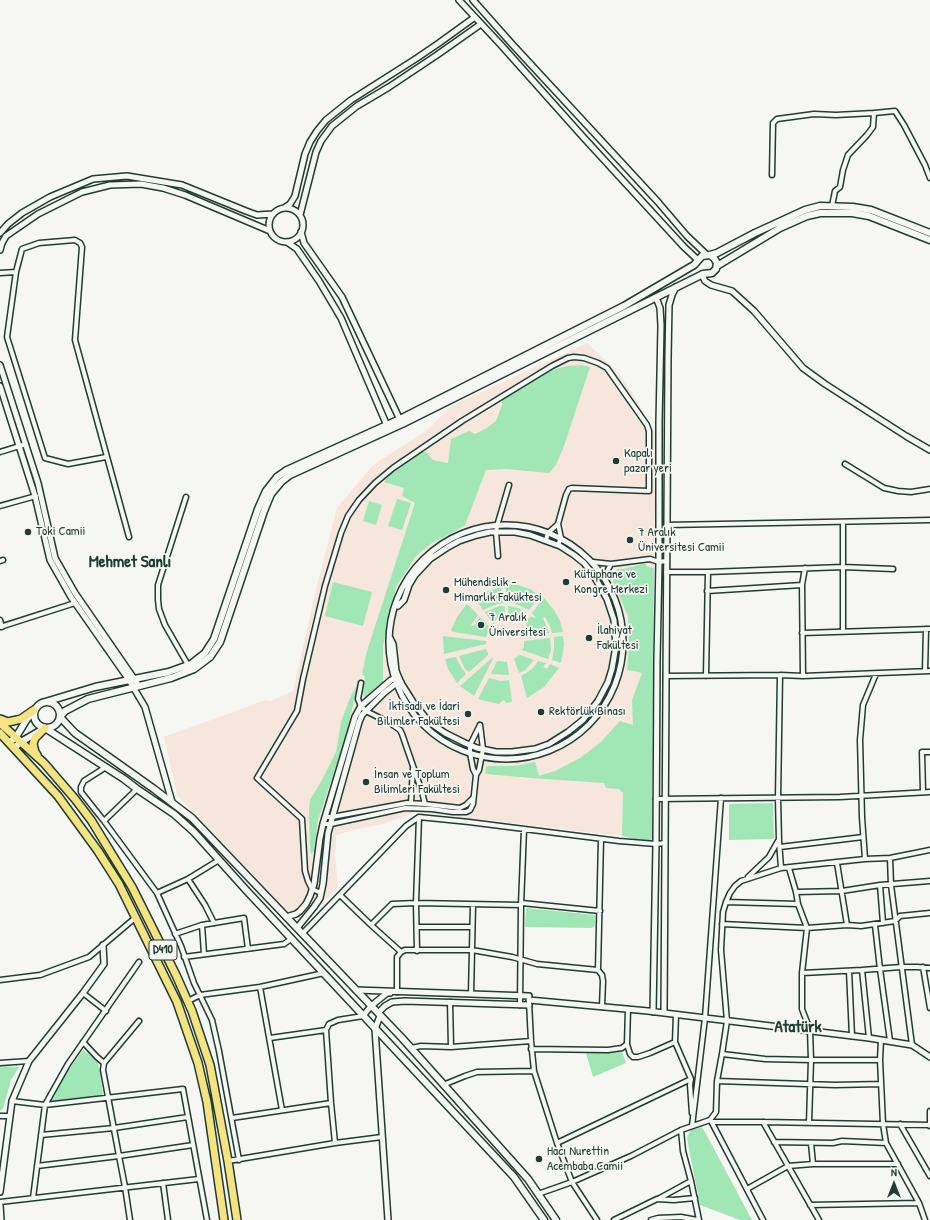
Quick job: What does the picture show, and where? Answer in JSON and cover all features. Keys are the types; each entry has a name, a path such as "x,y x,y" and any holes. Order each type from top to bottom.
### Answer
{"highway":[{"path":"0,719 8,722 17,720 34,710"},
{"name":"D410","path":"0,723 44,763 75,799 90,820 132,887 188,1001 210,1065 237,1220"},
{"path":"44,763 35,752 33,744 35,738 45,728"},
{"name":"D410","path":"0,733 58,796 98,851 119,884 178,1002 198,1063 207,1102 224,1220"}],"main road":[{"path":"401,421 624,306 698,261 702,256 708,255 805,210 820,206 853,207 871,210 930,233"},
{"path":"12,746 19,739 45,728 54,726 65,711 88,699 171,678 194,669 210,658 220,642 271,494 281,482 290,475 702,274 712,273 717,266 780,228 807,216 820,213 852,213 869,216 930,240"},
{"path":"708,255 716,260 717,266"},
{"path":"698,261 699,270 702,274"},
{"path":"19,739 27,719 37,706 42,703 95,687 169,672 188,665 205,653 214,639 258,509 266,491 277,477 287,470 388,427"},
{"path":"42,703 46,702 55,705 58,708 60,717 75,733 192,818 411,1048 528,1180 556,1220"},
{"path":"34,710 35,722 38,725 106,767 174,814 194,832 291,939 514,1177 544,1220"}],"street":[{"path":"458,0 698,261"},
{"path":"473,0 658,202 687,236 708,255"},
{"path":"0,233 8,224 22,213 50,197 93,179 114,176 127,176 182,185 246,212 266,216 272,214 290,204 295,196 305,154 310,142 326,120 351,100 417,58 475,17"},
{"path":"272,214 269,222 272,235 279,241 288,242 296,239 301,232 303,224 300,215 316,152 321,140 332,126 357,106 394,84 481,24"},
{"path":"772,175 773,123 777,119 814,114 836,115 895,112 904,125 930,178"},
{"path":"832,206 836,191 840,187 843,170 848,155 867,135 872,127 874,113"},
{"path":"0,250 6,236 38,214 82,192 110,185 141,184 163,188 185,195 270,231"},
{"path":"284,208 293,210 300,215"},
{"path":"301,232 304,243 342,297 401,421"},
{"path":"106,457 68,464 45,458 8,337 16,272 22,249 39,243 75,240 80,243 82,247 75,340 129,537"},
{"path":"288,242 296,249 319,280 341,318 388,427"},
{"path":"0,273 16,272"},
{"path":"702,274 705,281 712,285 732,291 754,311 803,368 930,450"},
{"path":"664,1013 669,305 676,287"},
{"path":"653,1012 661,326 660,308 656,297"},
{"path":"321,893 312,889 305,871 302,819 257,778 297,711 303,679 329,573 341,533 348,516 359,500 393,468 462,421 552,366 568,358 584,358 607,368 647,425 649,431 649,491 572,488 566,495 558,524 561,538 558,545"},
{"path":"0,366 41,494 55,558 75,593 136,686 145,707 172,802"},
{"path":"0,386 2,398 35,496 50,560 75,603 132,679"},
{"path":"2,398 10,396"},
{"path":"0,452 26,444"},
{"path":"845,464 884,488 911,492 930,489"},
{"path":"498,556 496,532 509,485"},
{"path":"0,506 41,494"},
{"path":"186,497 158,585 158,600 159,609 165,625 188,665"},
{"path":"667,525 930,520"},
{"path":"843,522 843,631"},
{"path":"546,540 548,533 558,524"},
{"path":"497,526 519,526 548,533 561,538 574,546 593,562 604,577 615,599 621,620 623,635 623,650 618,679 605,706 594,721 569,742 549,752 527,758 489,758 470,754 440,737 423,725 408,708 393,683 388,668 386,652 399,599 408,577 422,560 434,549 459,535 474,530 497,526"},
{"path":"390,638 393,644 394,660 399,679 413,702 429,722 445,733 470,745 496,752 526,751 549,744 575,727 601,697 608,682 615,655 616,638 614,620 604,593 593,574 584,563 558,545 530,535 515,532 496,532 477,535 459,541 430,559 415,576 409,585 404,600 398,606"},
{"path":"593,562 611,564 650,559 659,562 666,561"},
{"path":"604,577 611,564"},
{"path":"803,676 802,584 805,568"},
{"path":"666,572 708,572 805,568 893,569"},
{"path":"706,676 708,572"},
{"path":"708,591 802,584"},
{"path":"604,593 610,589"},
{"path":"0,620 1,627 75,603"},
{"path":"666,676 803,676 928,671 928,629 802,633"},
{"path":"865,859 860,740 863,705 876,674"},
{"path":"780,675 778,841 780,847 781,868"},
{"path":"286,917 300,911 306,904 312,889 323,824 355,717 361,706 399,679"},
{"path":"360,683 358,699 361,706 366,711 390,723 400,730 425,804"},
{"path":"297,928 320,898 328,833 362,715 393,683"},
{"path":"323,824 331,824 405,808 420,808 458,813 470,810 474,798 476,775 479,770 483,749 480,725 470,745 470,754 473,769 476,775"},
{"path":"923,792 922,752 930,752"},
{"path":"411,803 413,766"},
{"path":"106,767 84,781 81,787 81,792 157,893 194,983 212,1020 239,1160"},
{"path":"104,821 137,789"},
{"path":"656,799 862,796 930,792"},
{"path":"325,817 332,817 400,803 460,808 474,798"},
{"path":"692,1126 705,1018 721,798"},
{"path":"302,934 406,826 419,817 601,839 656,844 665,843"},
{"path":"417,951 416,903 419,817"},
{"path":"520,1005 524,829"},
{"path":"780,847 863,837"},
{"path":"601,839 598,970 602,975 603,981 602,1007"},
{"path":"747,878 769,857 778,841"},
{"path":"711,1121 716,1112 717,1081 727,1020 721,950 722,924 726,902 735,886 747,878 781,868 865,859 890,858 930,850"},
{"path":"890,858 895,921 912,1045"},
{"path":"157,893 188,879 219,860"},
{"path":"837,863 847,926"},
{"path":"789,868 806,928 802,973 802,1009 810,1030 811,1060 809,1123"},
{"path":"188,879 205,905 214,923"},
{"path":"796,892 842,890 930,881"},
{"path":"880,885 883,923"},
{"path":"340,895 401,952"},
{"path":"726,902 798,904"},
{"path":"371,925 392,904 522,904 600,911"},
{"path":"472,994 473,905"},
{"path":"722,924 806,928 861,926 895,921 900,916 930,913"},
{"path":"0,980 40,975 89,957 135,918"},
{"path":"175,934 202,925 244,918 248,949"},
{"path":"202,925 204,954"},
{"path":"875,925 890,1041"},
{"path":"416,927 472,927"},
{"path":"184,957 284,944 291,939"},
{"path":"0,1192 3,1148 12,1101 30,1061 104,964 103,945"},
{"path":"397,992 398,958 401,952 405,950 472,950 537,964 598,970"},
{"path":"33,1198 45,1105 68,1064 139,962"},
{"path":"802,973 901,967 930,968"},
{"path":"923,967 930,1008"},
{"path":"862,970 869,1038"},
{"path":"849,971 852,1036"},
{"path":"188,1001 200,995 260,987 324,974"},
{"path":"260,987 282,1110"},
{"path":"356,990 520,995 529,1000 727,1020 890,1041 912,1045 930,1057"},
{"path":"83,992 106,1011"},
{"path":"335,1143 326,1030 329,1024 338,1020 363,1016 371,1006 387,994 397,992"},
{"path":"388,1220 375,1028 379,1015 385,1006 392,1002 450,1002 520,1005 529,1000"},
{"path":"529,1000 531,1049 534,1071 557,1143 572,1182 597,1220"},
{"path":"450,1002 451,1047"},
{"path":"628,1009 627,1044 630,1054 633,1057 638,1057 664,1048 675,1042"},
{"path":"676,1015 675,1042 691,1079 692,1126"},
{"path":"130,1220 126,1187 103,1070 104,1063 140,1021"},
{"path":"270,1038 326,1030"},
{"path":"881,1040 881,1084 883,1124 886,1143 918,1203 925,1220"},
{"path":"411,1048 421,1046 451,1047 531,1041"},
{"path":"83,1042 104,1063"},
{"path":"531,1049 608,1050 622,1048 627,1044"},
{"path":"722,1054 765,1059 880,1060"},
{"path":"0,1062 30,1061"},
{"path":"444,1085 477,1072 534,1071"},
{"path":"557,1143 691,1079"},
{"path":"717,1081 835,1085 881,1084"},
{"path":"12,1101 45,1105 183,1089 207,1220"},
{"path":"232,1118 331,1103"},
{"path":"538,1194 572,1182 631,1156 681,1130 711,1121 930,1125 930,1111"},
{"path":"0,1116 10,1116"},
{"path":"41,1135 114,1128 188,1117"},
{"path":"711,1121 763,1220"},
{"path":"763,1122 819,1220"},
{"path":"900,1124 930,1176"},
{"path":"651,1220 658,1218 681,1217 698,1220 692,1181 683,1151 681,1130"},
{"path":"228,1162 335,1143 382,1137"},
{"path":"774,1142 842,1141 886,1143"},
{"path":"811,1142 813,1164"},
{"path":"37,1166 193,1145"},
{"path":"747,1189 788,1166 813,1164 898,1164"},
{"path":"1,1220 0,1203 199,1178"},
{"path":"614,1220 692,1181"},
{"path":"163,1183 168,1220"},
{"path":"657,1199 674,1200 695,1198"},
{"path":"810,1205 918,1203"}],"shaded area":[{"name":"7 Aralık Üniversitesi","path":"587,343 616,370 626,383 656,433 652,668 652,839 649,842 622,836 417,812 383,824 336,835 335,855 338,887 301,925 177,795 164,737 266,700 271,701 293,691 318,581 337,508 373,465 427,430 451,406"}],"green space":[{"path":"581,365 590,367 564,446 556,465 549,473 507,469 486,470 465,525 432,543 416,556 396,587 391,618 383,645 383,684 365,698 363,693 365,677 362,674 367,651 415,503 402,496 404,488 384,482 400,458 420,450 427,453 433,460 448,463 451,439 469,431 475,434 487,428 496,421 502,405 502,396 544,372 567,366"},
{"path":"397,499 411,503 402,530 388,526"},
{"path":"369,501 382,505 376,525 363,521"},
{"path":"642,564 654,568 652,839 649,842 622,836 623,793 619,789 606,788 604,783 485,773 486,767 488,766 514,766 535,762 539,776 555,771 580,758 592,749 601,742 620,721 633,725 632,700 642,673 627,670 629,644 628,616 612,577 613,573 618,569 624,569"},
{"path":"333,582 372,592 363,626 325,616"},
{"path":"505,584 518,585 530,589 540,596 529,610 514,603 507,603 507,594 521,596 530,600 532,599 515,592 506,592"},
{"path":"501,587 502,592 491,594 491,596 502,594 504,603 497,604 483,610 475,598 488,591"},
{"path":"544,598 554,610 560,621 563,632 552,633 545,617 543,618 549,633 524,636 527,628 526,621 531,616 536,618 532,613"},
{"path":"467,604 478,615 471,625 474,626 480,617 490,628 486,637 453,632 451,630 457,617"},
{"path":"499,606 505,606 504,619 497,619 493,624 485,612"},
{"path":"508,606 518,608 527,613 523,619 515,615 511,623 509,622"},
{"path":"443,636 486,641 486,644 444,654"},
{"path":"563,636 564,645 561,663 552,660 554,637"},
{"path":"550,638 551,650 548,659 522,650 524,647 524,641"},
{"path":"486,649 488,655 469,672 465,669 459,656"},
{"path":"520,655 534,660 525,670 519,673 514,659"},
{"path":"456,657 466,674 457,683 448,669 445,659"},
{"path":"492,658 493,659 474,696 460,686"},
{"path":"497,661 507,662 509,675 491,674"},
{"path":"538,661 546,663 543,667 547,669 550,664 559,668 544,687 527,698 521,676 534,667"},
{"path":"489,678 501,681 509,680 512,702 506,703 503,700 499,704 478,699"},
{"path":"358,683 347,731 318,820 314,851 311,854 309,811 310,800 336,752 341,722 350,698"},
{"path":"773,803 774,838 729,840 729,804"},
{"path":"526,908 595,915 595,924 594,927 591,928 525,927"},
{"path":"83,1050 98,1061 103,1095 51,1102 67,1072"},
{"path":"622,1052 626,1063 593,1077 586,1053"},
{"path":"0,1066 19,1067 11,1080 3,1109 0,1111"},
{"path":"702,1127 752,1220 740,1220 700,1205 687,1137 691,1130"}],"place":[{"name":"Kapalı pazar yeri","path":"616,461"},
{"name":"Toki Camii","path":"28,532"},
{"name":"7 Aralık Üniversitesi Camii","path":"630,540"},
{"name":"Kütüphane ve Kongre Merkezi","path":"566,582"},
{"name":"Mühendislik - Mimarlık Faküktesi","path":"446,590"},
{"name":"7 Aralık Üniversitesi","path":"481,625"},
{"name":"İlahiyat Fakültesi","path":"589,638"},
{"name":"Rektörlük Binası","path":"541,712"},
{"name":"İktisadi ve İdari Bilimler Fakültesi","path":"468,714"},
{"name":"İnsan ve Toplum Bilimleri Fakültesi","path":"366,782"},
{"name":"Hacı Nurettin Acembaba Camii","path":"539,1159"}],"district":[{"name":"Mehmet Sanlı","path":"130,562"},
{"name":"Atatürk","path":"798,1027"}]}
